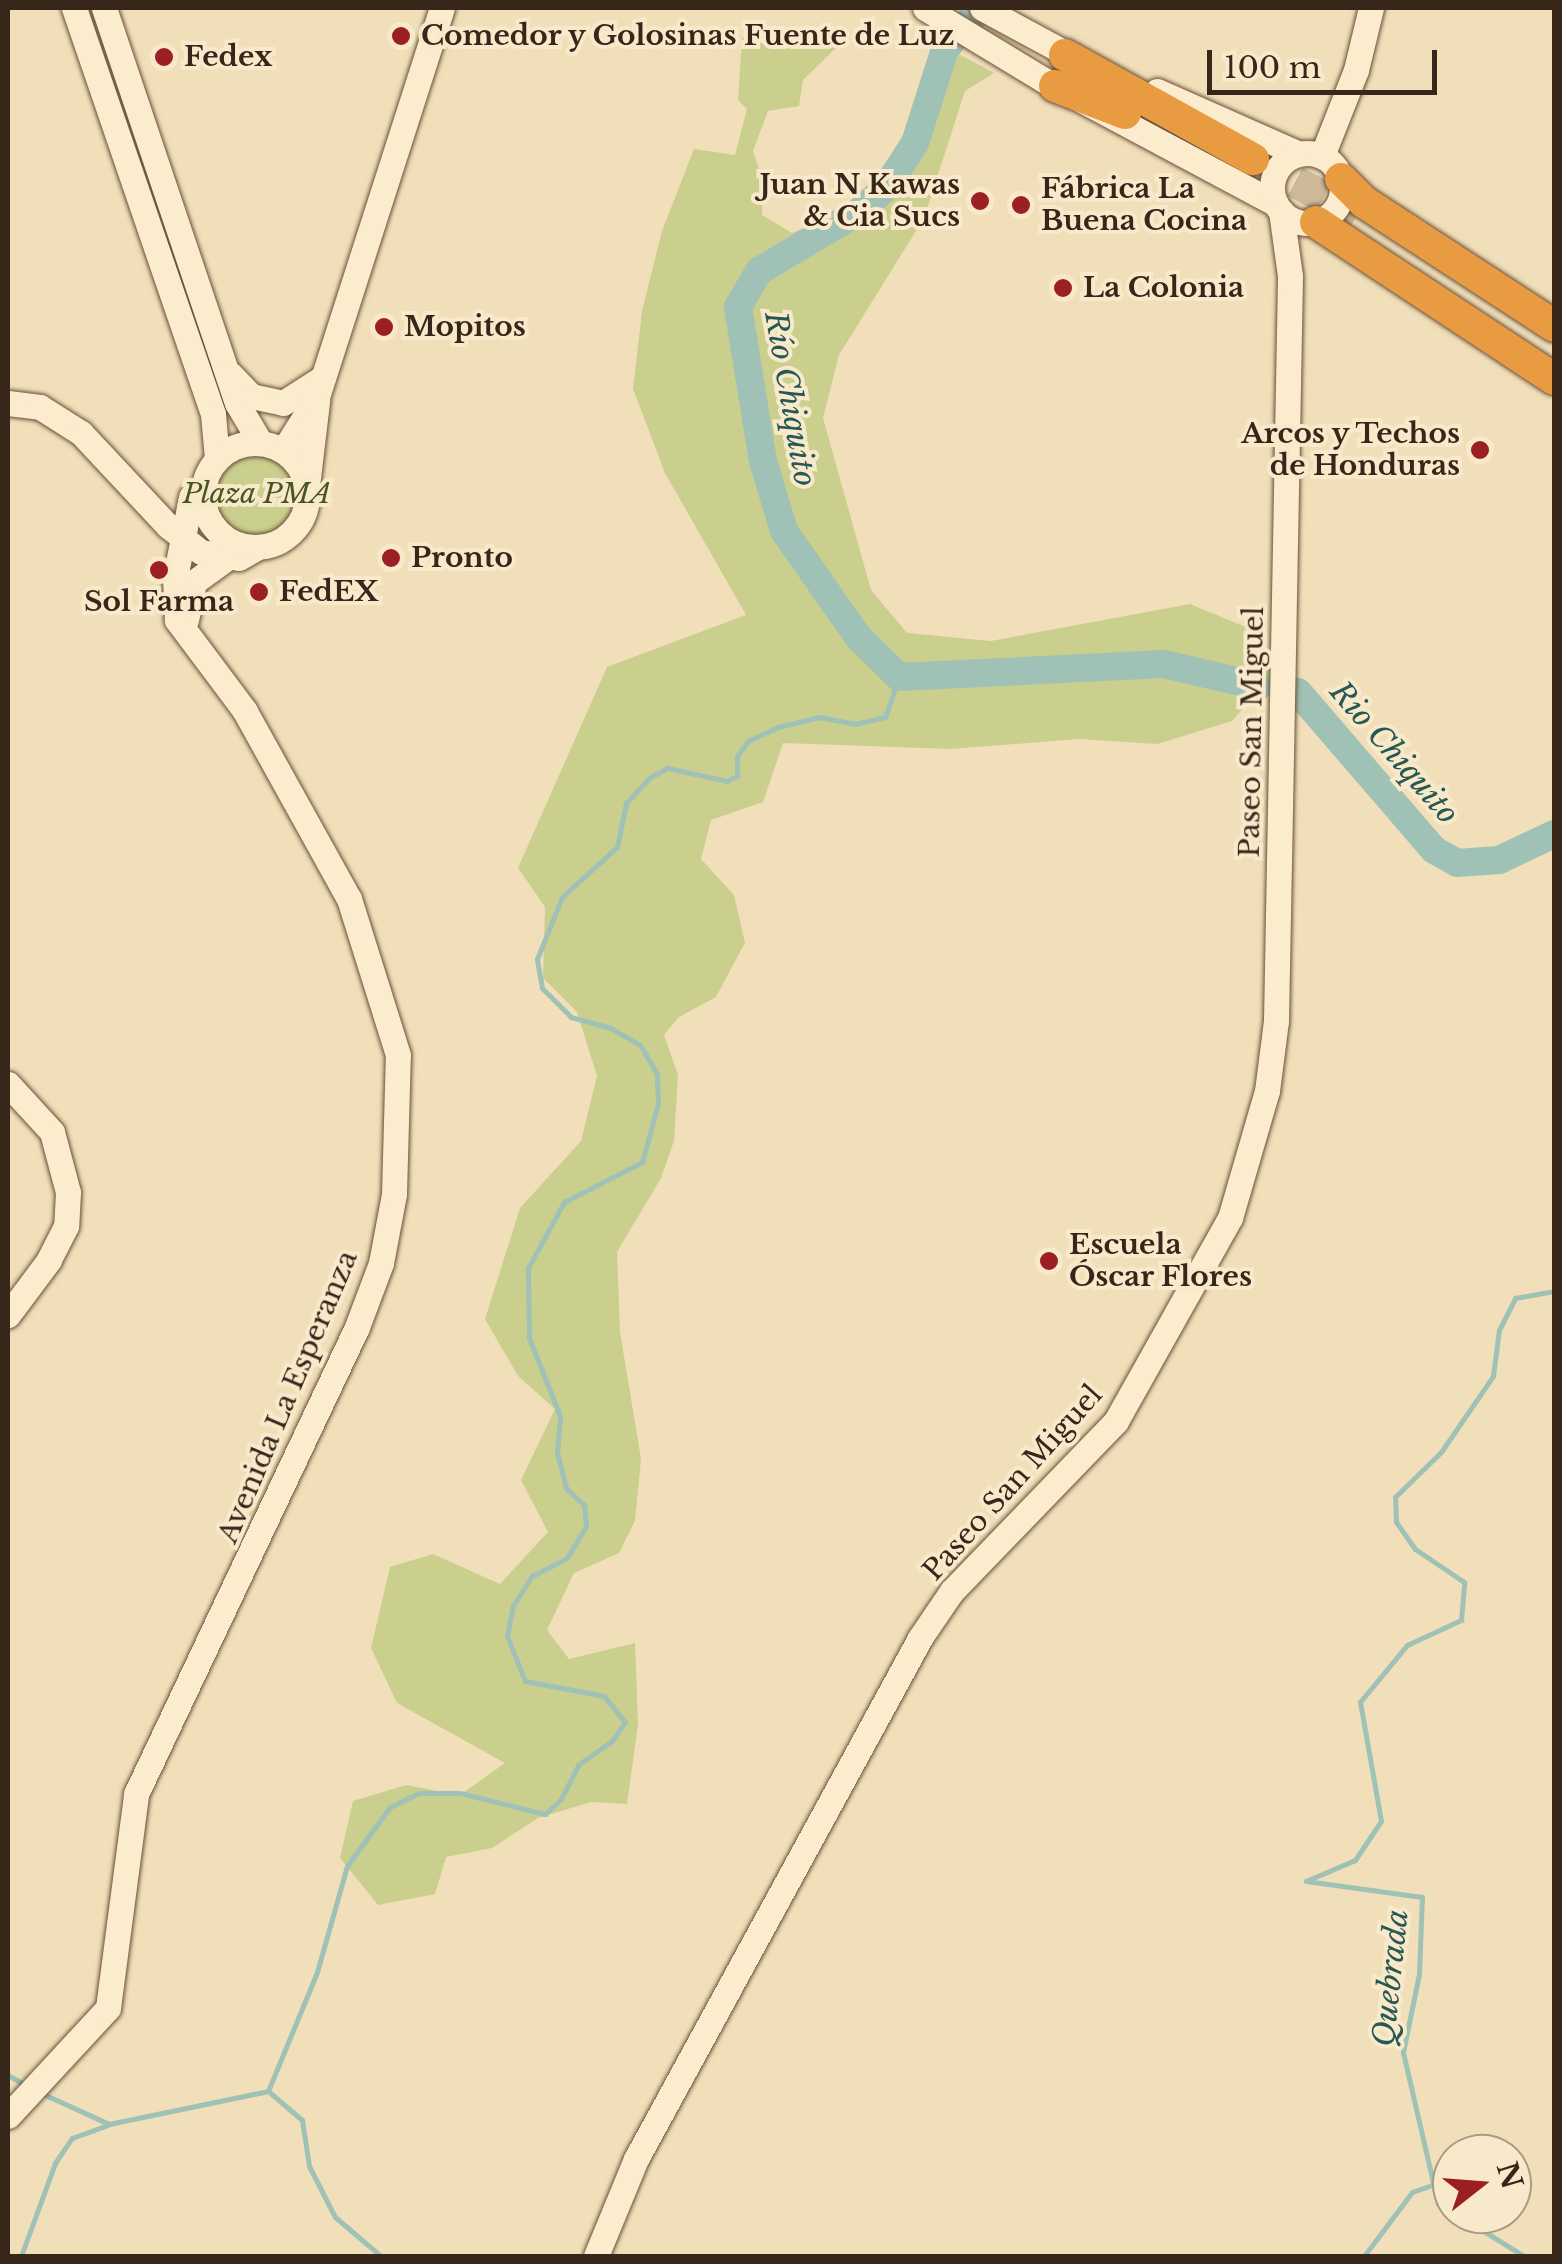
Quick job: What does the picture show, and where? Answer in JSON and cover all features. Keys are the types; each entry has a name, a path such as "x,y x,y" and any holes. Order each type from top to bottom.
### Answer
{"highway":[{"path":"1052,48 1251,166 1092,97 1055,86"},
{"path":"1321,163 1364,202 1554,326"},
{"path":"1312,222 1554,378"},
{"path":"1554,340 1353,222 1470,302 1554,367"}],"street":[{"path":"74,8 214,414 204,505 216,529 257,548"},
{"path":"104,8 224,366 272,446 307,486"},
{"path":"187,630 194,582 227,558 282,540 300,523 320,387 442,8"},
{"path":"925,8 1055,86 1279,208 1312,222"},
{"path":"982,8 1052,48 1321,163"},
{"path":"1321,163 1356,70 1371,8"},
{"path":"1279,208 1276,173 1321,163"},
{"name":"Paseo San Miguel","path":"1290,276 1312,222 1335,209 1321,163"},
{"name":"Paseo San Miguel","path":"596,2256 636,2159 920,1638 952,1590 1116,1420 1230,1218 1267,1091 1276,1020 1290,276 1279,208"},
{"path":"224,366 251,396 268,402 296,398 320,387"},
{"path":"146,502 205,478 232,447 272,446 320,387"},
{"path":"8,403 56,415 180,538 227,558"},
{"name":"Avenida La Esperanza","path":"8,2116 108,2008 136,1794 357,1326 381,1262 394,1194 398,1055 349,899 246,712 187,630 174,601 180,538 205,478"},
{"path":"8,1084 52,1132 68,1192 66,1226 49,1260 8,1315"}],"green space":[{"path":"742,38 846,38 803,80 799,106 768,111 753,151 763,180 762,215 792,233 839,214 894,159 930,73 957,53 994,73 965,91 924,218 839,355 823,418 871,590 907,633 991,641 1190,604 1253,630 1274,673 1232,721 1157,744 1079,739 951,749 783,743 763,802 711,820 701,859 734,895 745,943 716,997 679,1017 664,1035 678,1075 674,1141 661,1178 617,1252 620,1332 641,1459 635,1521 619,1553 574,1573 547,1630 569,1659 635,1643 638,1725 627,1804 591,1802 538,1818 492,1848 446,1857 435,1894 378,1905 340,1858 353,1801 406,1785 460,1795 505,1763 397,1703 371,1648 390,1567 433,1554 500,1584 548,1532 521,1480 555,1409 518,1376 485,1319 520,1208 581,1141 597,1076 577,1012 543,978 545,907 518,868 607,667 746,615 665,473 633,389 642,311 662,231 694,149 735,155 747,109 738,100"},
{"name":"Plaza PMA","path":"257,451 281,458 293,470 300,494 293,518 281,530 257,537 233,530 221,518 214,494 221,470 233,458"}],"waterway":[{"name":"Río Chiquito","path":"981,8 945,49 915,143 887,186 860,211 759,271 738,307 763,461 784,531 859,638 899,677 1164,664 1258,686"},
{"path":"41,2093 109,2124 268,2091 317,1972 347,1866 390,1807 419,1793 460,1793 545,1814 561,1799 579,1764 611,1742 625,1722 604,1696 525,1681 507,1636 513,1606 532,1576 567,1558 586,1526 584,1505 566,1488 557,1452 560,1416 529,1338 528,1268 564,1202 642,1162 658,1104 657,1074 640,1045 611,1028 571,1017 542,988 537,959 562,897 617,847 626,803 649,778 667,768 727,781 737,776 737,756 748,741 778,727 820,717 855,724 885,717 899,677"},
{"name":"Rio Chiquito","path":"1298,692 1434,850 1457,863 1499,860 1554,834"},
{"name":"Quebrada","path":"1432,2178 1403,2052 1419,1974 1422,1897 1306,1881 1355,1860 1381,1821 1360,1702 1407,1645 1461,1620 1464,1582 1415,1549 1396,1522 1395,1497 1441,1452 1493,1376 1499,1330 1515,1298 1554,1291"},
{"path":"8,2075 27,2086"},
{"path":"268,2091 302,2120 309,2166 335,2217 381,2256"},
{"path":"21,2256 55,2163 72,2138 107,2125"},
{"name":"Quebrada","path":"1364,2256 1412,2192 1432,2185"},
{"name":"Quebrada","path":"1488,2234 1524,2256"}],"tunnel":[{"path":"1253,159 1357,215"}],"place":[{"name":"Comedor y Golosinas Fuente de Luz","path":"401,36"},
{"name":"Fedex","path":"164,57"},
{"name":"Juan N Kawas & Cia Sucs","path":"980,201"},
{"name":"Fábrica La Buena Cocina","path":"1021,205"},
{"name":"La Colonia","path":"1063,288"},
{"name":"Mopitos","path":"384,327"},
{"name":"Arcos y Techos de Honduras","path":"1480,450"},
{"name":"Pronto","path":"391,558"},
{"name":"Sol Farma","path":"159,570"},
{"name":"FedEX","path":"259,592"},
{"name":"Escuela Óscar Flores","path":"1049,1261"}]}
